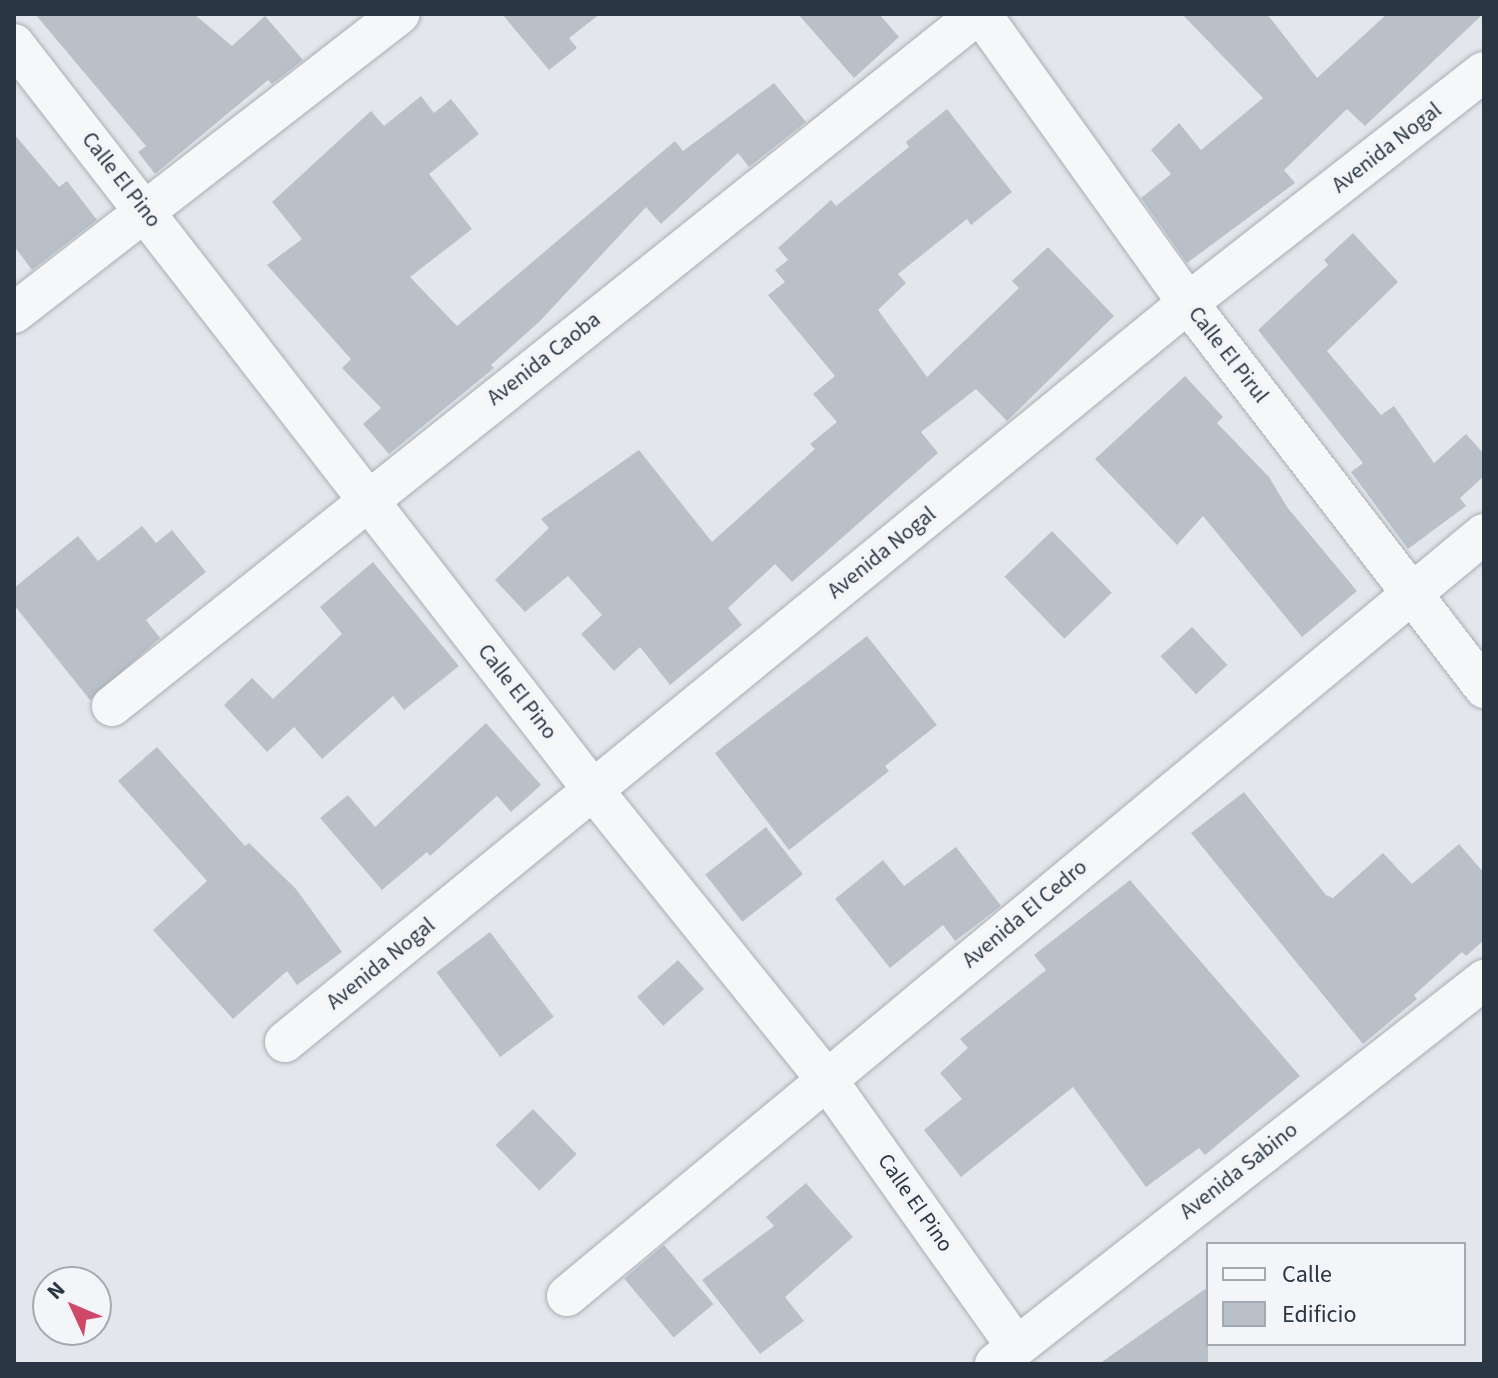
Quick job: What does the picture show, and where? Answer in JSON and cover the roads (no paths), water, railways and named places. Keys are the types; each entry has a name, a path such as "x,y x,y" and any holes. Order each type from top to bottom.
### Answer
{"street":[{"path":"14,313 400,14"},
{"name":"Calle El Pirul","path":"979,14 1188,303 1484,688"},
{"name":"Avenida Caoba","path":"112,706 366,499 979,14"},
{"name":"Calle El Pino","path":"14,44 593,790 827,1080 1005,1354"},
{"name":"Avenida Nogal","path":"285,1042 1188,303 1484,72"},
{"name":"Avenida El Cedro","path":"567,1296 1484,534"},
{"name":"Avenida Sabino","path":"1005,1354 1484,980"}]}
